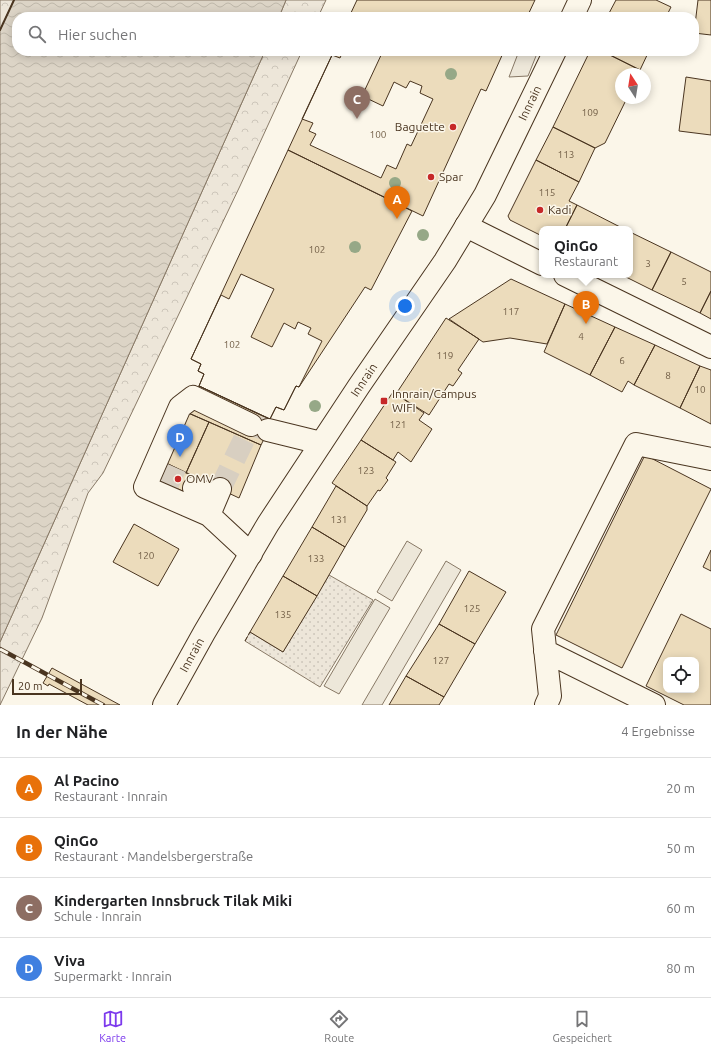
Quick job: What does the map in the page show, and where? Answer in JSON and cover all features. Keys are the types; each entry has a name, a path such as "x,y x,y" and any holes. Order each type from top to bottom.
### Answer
{"main road":[{"path":"574,12 580,0"},
{"name":"Innrain","path":"164,705 268,524 321,443 445,261 485,195 553,56"},
{"path":"466,226 539,262"},
{"path":"571,278 711,347"},
{"path":"215,501 145,487 157,471 180,407 193,397 260,428 321,443"},
{"path":"546,705 550,696 543,629 636,444 711,459"},
{"path":"194,488 215,501 251,554"},
{"path":"545,651 654,705"}],"green space":[{"path":"0,0 14,0 0,30"},
{"path":"286,0 326,0 320,12 281,12"},
{"path":"263,56 300,56 240,186 103,473 88,493 42,618 0,705 0,642"},
{"path":"329,575 373,600 320,687 245,641 250,632 283,652"}],"shaded area":[{"path":"517,56 536,56 528,76 509,77"},
{"path":"407,541 422,550 392,601 377,592"},
{"path":"446,561 461,570 382,705 362,705"},
{"path":"375,599 390,608 339,694 324,686"}],"water":[{"path":"14,0 286,0 281,12 12,12 12,56 263,56 0,642 0,30"}],"building":[{"path":"357,0 535,0 529,12 351,12"},
{"path":"616,0 656,0 671,7 668,12 610,12"},
{"path":"698,0 711,0 711,35 699,34 699,12 697,12"},
{"path":"332,56 502,56 486,91 481,89 423,216 288,150"},
{"path":"332,56 340,58 341,56 381,56 362,96 383,106 394,82 406,88 410,81 422,86 420,93 433,99 411,146 407,144 396,169 387,165 381,178 310,145 316,134 309,131 313,123 302,119"},
{"path":"588,56 612,56 636,68 615,68 615,104 624,104 605,143 595,148 553,127"},
{"path":"612,56 647,56 641,68 636,68"},
{"path":"686,77 711,81 711,135 679,131"},
{"path":"553,127 595,148 579,182 536,160"},
{"path":"288,150 412,211 371,290 365,287 299,387 296,386 284,410 276,407 270,419 199,386 204,374 198,371 201,364 191,359"},
{"path":"536,160 579,182 569,201 577,205 566,226 539,226 539,234 510,220 508,216"},
{"path":"577,205 618,226 566,226"},
{"path":"633,233 671,252 652,290 628,278 633,278"},
{"path":"671,252 711,272 711,291 700,313 652,290"},
{"path":"241,274 274,289 251,337 272,347 284,323 295,329 298,322 311,328 308,334 322,341 299,387 296,386 284,410 276,407 270,419 199,386 204,374 198,371 201,364 191,359 221,295 229,299"},
{"path":"511,279 565,304 547,344 510,338 483,342 449,319"},
{"path":"711,291 711,319 700,313"},
{"path":"565,304 615,327 590,375 544,352"},
{"path":"446,318 479,339 458,370 462,373 453,386 449,384 429,415 396,394"},
{"path":"615,327 655,345 634,385 628,381 622,392 590,375"},
{"path":"655,345 700,366 680,408 634,385"},
{"path":"700,366 711,370 711,424 680,408"},
{"path":"199,386 273,421 261,445 186,412"},
{"path":"393,392 424,413 419,420 432,429 411,462 398,452 393,460 361,440"},
{"path":"186,412 209,422 186,473 166,463"},
{"path":"209,422 261,445 239,498 186,473"},
{"path":"361,440 396,462 386,478 388,480 380,491 378,490 367,506 332,483"},
{"path":"645,455 711,489 622,668 556,635"},
{"name":"OMV","path":"166,463 198,478 190,495 158,479"},
{"path":"336,486 367,506 367,510 345,547 312,527"},
{"path":"134,524 179,549 158,586 113,562"},
{"path":"312,527 345,547 317,596 283,576"},
{"path":"711,550 711,571 703,567"},
{"path":"469,571 506,592 475,644 439,624"},
{"path":"283,576 317,596 283,652 250,632"},
{"path":"681,614 711,629 711,705 684,705 646,686"},
{"path":"439,624 475,644 444,697 406,676"},
{"path":"52,668 120,705 88,705 49,684 48,686 43,683"},
{"path":"406,676 444,697 439,705 389,705"}],"tunnel":[{"path":"220,489 251,425 268,430"},
{"path":"161,473 194,488"}],"railway":[{"path":"0,649 103,705"}],"fence":[{"path":"245,641 250,632"}],"wall":[{"path":"0,30 14,0"}],"place":[{"name":"Kindergarten Innsbruck Tilak Miki","path":"357,119"},
{"name":"Baguette","path":"453,127"},
{"name":"Spar","path":"431,177"},
{"name":"Kadi","path":"540,210"},
{"name":"Al Pacino","path":"397,219"},
{"name":"QinGo","path":"586,324"},
{"name":"Innrain/Campus WIFI","path":"384,401"},
{"name":"Viva","path":"180,457"},
{"name":"OMV","path":"178,479"}]}
